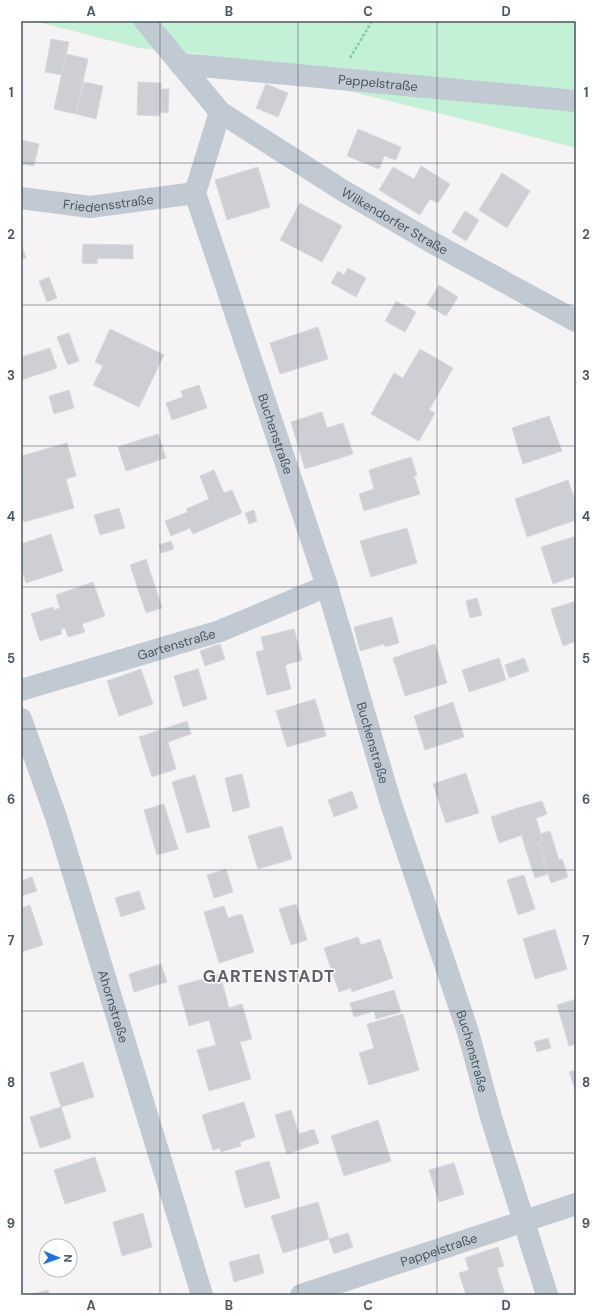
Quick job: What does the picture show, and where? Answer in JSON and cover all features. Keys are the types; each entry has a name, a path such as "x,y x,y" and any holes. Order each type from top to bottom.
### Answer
{"street":[{"name":"Wilkendorfer Straße","path":"145,21 220,112 342,190 433,243 576,321"},
{"name":"Pappelstraße","path":"180,64 576,101"},
{"path":"195,193 220,112"},
{"name":"Friedensstraße","path":"21,198 90,207 195,193"},
{"name":"Buchenstraße","path":"195,193 327,586 391,804 468,1032 491,1117 547,1295"},
{"name":"Gartenstraße","path":"21,690 220,631 327,586"},
{"name":"Ahornstraße","path":"21,719 56,817 202,1295"},
{"name":"Pappelstraße","path":"301,1295 576,1204"}],"path":[{"path":"337,79 372,21"}],"green space":[{"path":"34,21 576,21 576,148 199,54 139,48"}],"building":[{"path":"51,39 69,42 62,75 45,72"},
{"path":"66,54 88,59 76,114 54,109"},
{"path":"84,82 103,86 96,119 76,114"},
{"path":"138,82 161,83 161,89 169,89 168,113 160,112 160,116 137,115"},
{"path":"266,84 288,93 278,117 256,108"},
{"path":"358,129 401,147 396,160 384,156 379,169 347,156"},
{"path":"21,140 39,144 34,166 21,164"},
{"path":"421,166 450,184 438,203 430,199 420,215 379,190 393,167 414,179"},
{"path":"258,167 270,207 227,220 215,180"},
{"path":"502,173 530,191 507,228 479,210"},
{"path":"300,203 342,226 322,262 280,240"},
{"path":"465,211 479,220 466,241 452,232"},
{"path":"21,243 26,258 21,259"},
{"path":"83,244 133,245 133,259 97,258 97,264 82,263"},
{"path":"348,268 366,278 356,297 331,283 338,271 344,275"},
{"path":"49,277 57,298 47,302 39,281"},
{"path":"439,285 458,297 446,316 427,305"},
{"path":"396,301 416,312 405,332 385,321"},
{"path":"318,327 328,359 280,374 270,343"},
{"path":"110,329 164,355 139,407 93,385 103,366 95,362"},
{"path":"69,333 79,361 68,365 57,337"},
{"path":"50,348 57,368 21,380 21,357"},
{"path":"420,349 453,368 429,410 435,413 419,441 371,414 394,373 403,378"},
{"path":"199,385 207,408 172,420 166,403 183,397 181,391"},
{"path":"69,390 74,408 54,414 49,396"},
{"path":"322,412 327,428 343,423 353,454 305,469 291,422"},
{"path":"549,416 562,451 523,464 512,428"},
{"path":"158,434 166,458 126,471 118,447"},
{"path":"67,443 76,476 66,479 74,508 24,522 21,511 21,456"},
{"path":"411,457 417,475 414,476 420,494 364,511 359,494 374,489 369,470"},
{"path":"214,470 224,493 232,490 242,513 193,534 190,528 171,536 165,521 188,512 186,509 209,499 200,476"},
{"path":"568,480 576,503 576,520 527,537 515,499"},
{"path":"119,508 125,528 100,535 94,515"},
{"path":"254,510 257,521 249,524 245,513"},
{"path":"407,528 417,563 371,577 360,541"},
{"path":"51,534 63,571 26,583 21,567 21,544"},
{"path":"576,536 576,576 553,584 541,547"},
{"path":"171,541 174,549 161,553 159,545"},
{"path":"146,559 162,608 146,613 130,565"},
{"path":"93,582 105,616 82,624 85,632 68,637 65,628 61,629 62,634 40,641 31,614 53,607 54,610 60,608 56,595"},
{"path":"477,598 482,615 470,618 466,601"},
{"path":"576,601 576,641 563,646 551,609"},
{"path":"392,617 399,643 385,647 384,644 360,651 354,627"},
{"path":"294,629 302,660 285,665 291,689 267,695 256,652 264,650 261,637"},
{"path":"220,644 225,659 205,666 200,651"},
{"path":"435,644 447,683 405,696 393,658"},
{"path":"499,658 506,680 469,692 462,670"},
{"path":"524,658 529,671 509,678 505,665"},
{"path":"141,669 153,704 119,716 107,681"},
{"path":"198,669 207,699 183,707 174,676"},
{"path":"315,699 326,736 287,747 276,711"},
{"path":"453,702 464,737 425,750 414,716"},
{"path":"187,721 191,734 168,742 176,769 152,777 139,737"},
{"path":"466,773 479,813 446,823 433,784"},
{"path":"242,774 250,807 233,812 225,778"},
{"path":"195,775 210,827 187,833 172,782"},
{"path":"352,791 358,808 334,817 328,800"},
{"path":"542,801 547,814 536,818 543,842 525,847 514,809"},
{"path":"164,804 178,849 157,855 144,810"},
{"path":"514,809 522,835 499,843 491,817"},
{"path":"282,826 292,859 258,869 248,836"},
{"path":"550,831 559,860 562,859 568,877 551,883 539,843 543,842 540,834"},
{"path":"539,843 548,874 535,878 525,847"},
{"path":"226,869 233,892 214,898 207,875"},
{"path":"524,875 535,909 518,915 507,880"},
{"path":"32,877 37,891 21,896 21,881"},
{"path":"139,891 145,909 121,917 115,898"},
{"path":"296,904 307,940 291,945 279,909"},
{"path":"30,905 43,945 21,952 21,908"},
{"path":"224,906 228,918 242,914 254,952 219,963 204,912"},
{"path":"555,929 567,969 535,979 523,939"},
{"path":"358,937 361,945 380,939 393,978 352,992 351,988 339,992 324,948"},
{"path":"161,964 167,982 134,992 129,974"},
{"path":"220,974 229,1008 242,1004 252,1039 240,1042 251,1079 209,1091 197,1050 216,1045 209,1020 189,1026 178,986"},
{"path":"394,990 401,1012 376,1019 374,1011 354,1017 350,1003"},
{"path":"576,999 576,1044 569,1046 557,1005"},
{"path":"403,1014 419,1070 369,1085 359,1053 374,1048 367,1024"},
{"path":"548,1038 551,1048 537,1052 534,1042"},
{"path":"83,1062 94,1097 61,1107 50,1073"},
{"path":"576,1070 576,1092 569,1072"},
{"path":"244,1102 255,1137 240,1142 241,1146 221,1152 220,1148 213,1150 202,1115"},
{"path":"61,1107 71,1138 40,1148 30,1117"},
{"path":"291,1110 299,1134 314,1129 319,1143 287,1154 275,1115"},
{"path":"378,1120 391,1161 344,1176 331,1136"},
{"path":"95,1157 106,1191 65,1204 54,1170"},
{"path":"269,1161 280,1198 245,1208 235,1171"},
{"path":"454,1163 464,1194 439,1202 429,1170"},
{"path":"318,1202 329,1239 283,1253 271,1216"},
{"path":"143,1213 152,1247 122,1256 113,1222"},
{"path":"348,1233 353,1247 334,1254 329,1239"},
{"path":"498,1247 504,1266 497,1268 505,1295 466,1295 459,1273 469,1270 465,1258"},
{"path":"259,1254 264,1273 234,1282 229,1262"},
{"path":"48,1290 49,1295 29,1295"}],"district":[{"name":"GARTENSTADT","path":"269,976"}]}
